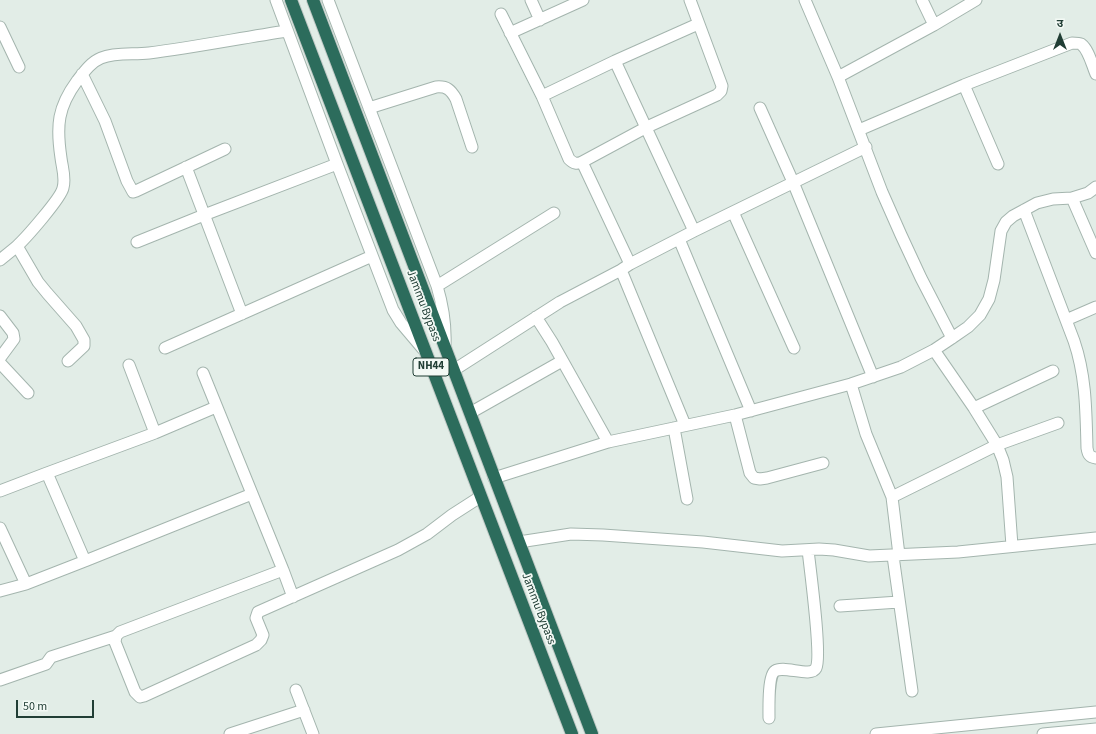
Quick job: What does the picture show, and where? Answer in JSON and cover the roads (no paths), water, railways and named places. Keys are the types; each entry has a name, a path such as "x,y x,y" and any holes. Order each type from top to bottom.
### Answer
{"highway":[{"name":"Jammu Bypass","path":"291,0 572,734"},
{"name":"Jammu Bypass","path":"313,0 592,734"}],"street":[{"path":"276,0 393,310 401,323 424,350"},
{"path":"328,0 437,286 446,326 445,348"},
{"path":"531,0 540,20"},
{"path":"510,33 583,0"},
{"path":"500,14 542,96 572,163 577,164 647,128 717,95 721,91 722,86 690,0"},
{"path":"805,0 838,77 882,192 924,285 952,338"},
{"path":"922,0 934,25"},
{"path":"838,77 934,25 976,0"},
{"path":"542,96 698,24"},
{"path":"0,27 19,67"},
{"path":"0,260 17,246 61,195 64,180 59,132 61,113 68,93 82,74 96,61 102,58 149,53 287,31"},
{"path":"859,130 964,85 1072,43 1078,43 1086,50 1096,74"},
{"path":"616,61 694,231"},
{"path":"82,74 106,121 127,181 133,192 225,149"},
{"path":"964,85 998,164"},
{"path":"369,108 443,86 453,92 472,147"},
{"path":"760,108 793,182 873,378"},
{"path":"454,370 560,302 694,231 866,148"},
{"path":"582,162 626,267 685,425"},
{"path":"137,242 337,164"},
{"path":"186,168 242,314"},
{"path":"494,478 569,453 608,442 751,411 873,378 901,367 934,350 968,327 980,315 989,299 994,280 1001,231 1006,222 1013,216 1036,204 1053,199 1072,198 1088,192 1096,187"},
{"path":"1072,198 1096,253"},
{"path":"1024,210 1079,354 1083,376 1089,454 1096,458"},
{"path":"733,212 794,348"},
{"path":"437,286 554,213"},
{"path":"679,239 751,411"},
{"path":"17,246 38,282 76,326 84,340 84,346 68,361"},
{"path":"165,348 372,256"},
{"path":"1066,320 1096,307"},
{"path":"0,316 13,333 14,339 0,358"},
{"path":"536,317 608,442"},
{"path":"934,350 974,408 997,445 1003,460 1007,477 1012,546"},
{"path":"470,413 562,361"},
{"path":"0,363 28,393"},
{"path":"128,366 155,433"},
{"path":"974,408 1053,371"},
{"path":"203,373 293,597"},
{"path":"851,384 866,434 892,497 899,602 912,691"},
{"path":"0,491 155,433 216,407"},
{"path":"735,415 750,473 754,478 767,478 823,463"},
{"path":"892,497 997,445 1058,423"},
{"path":"674,428 687,499"},
{"path":"47,473 85,561"},
{"path":"0,591 26,584 252,494"},
{"path":"116,636 115,642 135,692 140,697 144,696 259,643 263,635 256,620 257,614 413,543 480,497"},
{"path":"0,528 26,584"},
{"path":"519,542 564,534 579,534 656,538 782,551 834,550 868,556 958,552 1096,538"},
{"path":"769,718 770,683 774,671 781,669 808,672 813,671 816,668 818,660 808,550"},
{"path":"0,680 46,664 51,657 116,636 120,632 283,570"},
{"path":"840,606 899,602"},
{"path":"296,690 313,734"},
{"path":"230,734 304,710"},
{"path":"876,734 1096,712"},
{"path":"1043,734 1096,729"}]}
